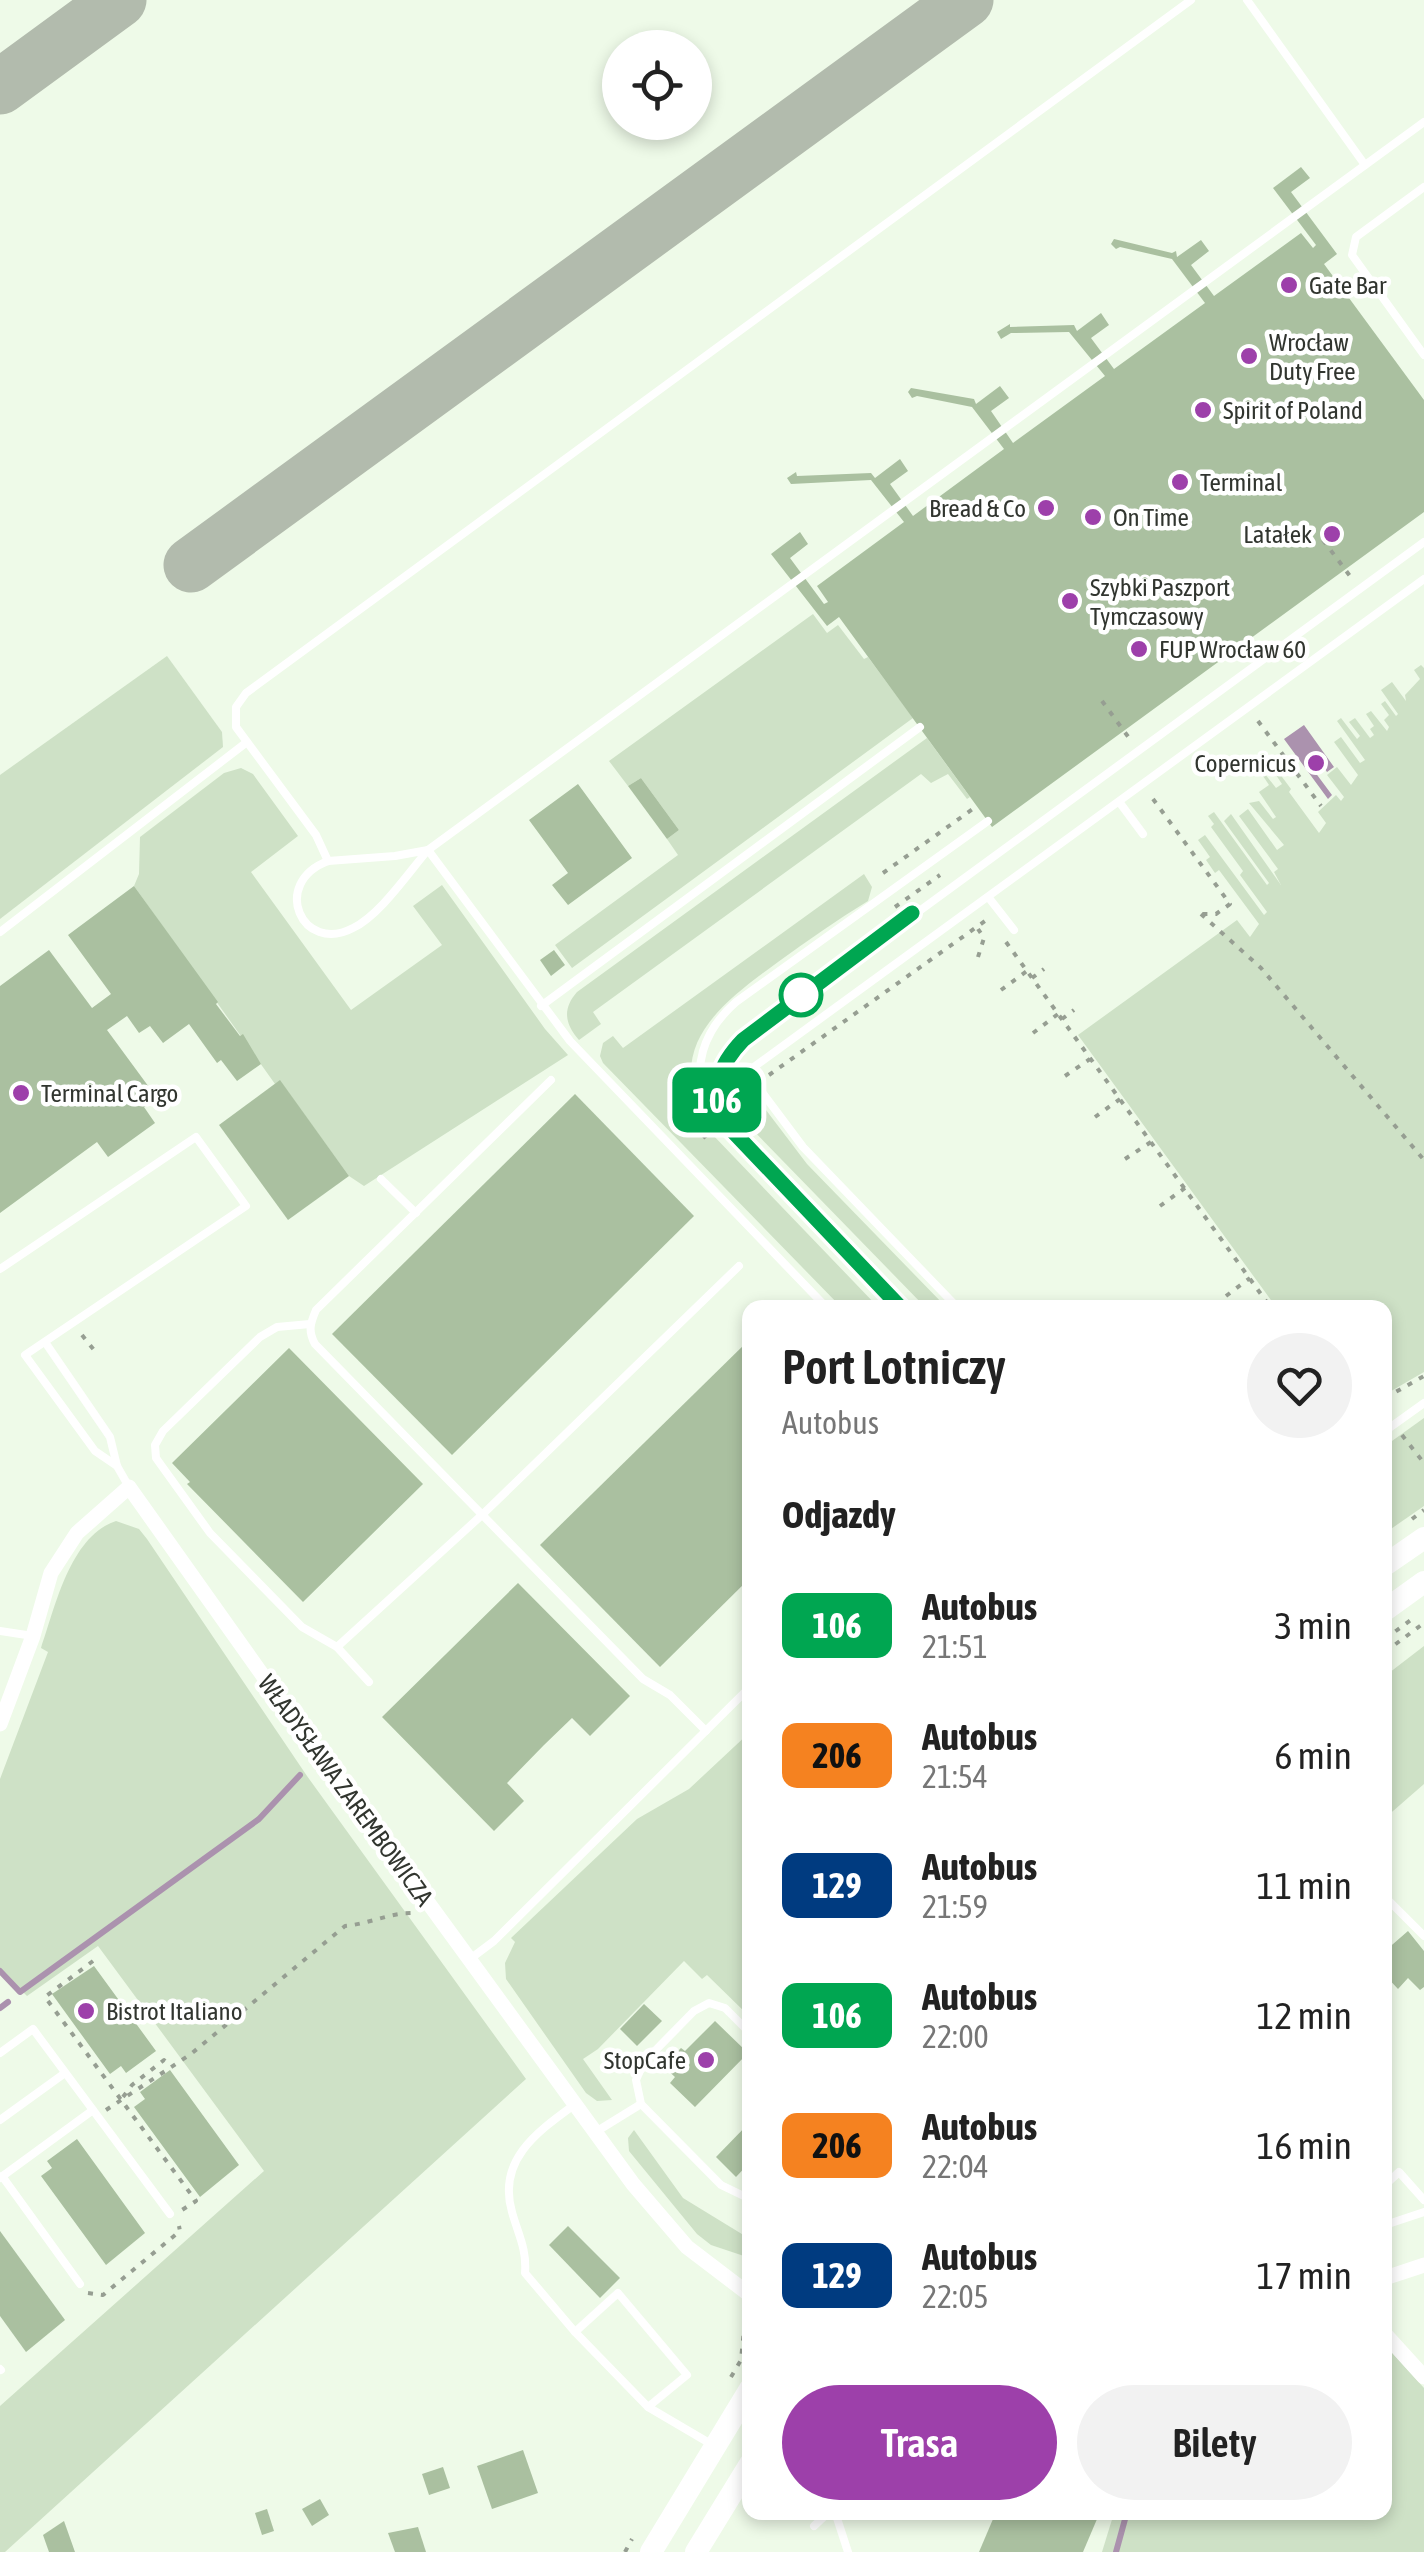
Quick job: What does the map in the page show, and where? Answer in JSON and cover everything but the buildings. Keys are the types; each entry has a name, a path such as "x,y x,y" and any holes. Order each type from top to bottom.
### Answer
{"main road":[{"path":"1392,1560 1424,1538"},
{"path":"1392,1605 1424,1582"},
{"path":"650,2552 742,2402"},
{"path":"696,2552 742,2477"}],"street":[{"path":"0,1724 52,1573 63,1552 98,1511 130,1487"},
{"name":"WŁADYSŁAWA ZAREMBOWICZA","path":"130,1487 594,2132 687,2247 742,2290"},
{"path":"1392,2276 1424,2265"},
{"path":"1392,2342 1424,2377"}],"lane":[{"path":"328,860 316,835 236,727 234,715 240,700 1190,0"},
{"path":"1248,0 1365,165"},
{"path":"428,850 328,860 306,874 296,904 299,916 310,927 338,934 356,927 428,850 1424,122"},
{"path":"1424,187 1356,237 1352,256 1424,355"},
{"path":"724,1122 716,1086 727,1057 743,1040 1424,542"},
{"path":"724,1122 729,1092 747,1072 1424,579"},
{"path":"541,1006 920,728"},
{"path":"0,932 247,742"},
{"path":"1120,802 1144,834"},
{"path":"893,1300 709,1108 699,1077 704,1046 719,1018 736,1002 988,821"},
{"path":"428,850 541,1006 595,1068 818,1300"},
{"path":"990,898 1014,930"},
{"path":"747,1072 803,1147 950,1300"},
{"path":"552,1080 316,1310 310,1324 315,1344 643,1678 670,1694 706,1730"},
{"path":"0,1269 196,1137 246,1206 25,1356 96,1451 118,1466"},
{"path":"382,1180 416,1213"},
{"path":"336,1648 483,1514 739,1266"},
{"path":"310,1324 277,1327 260,1338 163,1431 155,1445 156,1458 210,1533 302,1627 336,1648 369,1682"},
{"path":"45,1342 110,1437 118,1466 130,1487"},
{"path":"1392,1426 1424,1403"},
{"path":"0,1631 33,1636"},
{"path":"469,1960 494,1941 742,1695"},
{"path":"1392,1904 1424,1936"},
{"path":"742,2025 724,2008 709,2003 694,2010 644,2062 636,2080 641,2104 721,2185 742,2195"},
{"path":"0,2053 33,2029 170,2214"},
{"path":"0,2120 66,2072"},
{"path":"594,2132 641,2104"},
{"path":"574,2105 522,2147 513,2167 509,2189 512,2212 527,2252 525,2273 648,2407 716,2446"},
{"path":"80,2284 1,2177 96,2113"},
{"path":"1392,2179 1400,2172 1424,2200"},
{"path":"1392,2223 1424,2212"},
{"path":"576,2332 618,2293 687,2375 648,2407"},
{"path":"814,2526 822,2520"},
{"path":"835,2520 848,2552"}],"path":[{"path":"1323,540 1356,585"},
{"path":"1102,701 1135,746"},
{"path":"1258,721 1321,806"},
{"path":"1153,798 1230,904 1216,914 1201,914 1261,968 1424,1160"},
{"path":"883,873 977,806"},
{"path":"756,1085 985,921"},
{"path":"976,927 984,938 978,956"},
{"path":"998,931 1265,1300"},
{"path":"1032,978 1044,970"},
{"path":"1001,990 1027,971"},
{"path":"1033,1033 1074,1010"},
{"path":"1065,1076 1090,1059"},
{"path":"1095,1117 1120,1099"},
{"path":"1126,1159 1151,1142"},
{"path":"1160,1206 1184,1188"},
{"path":"1226,1296 1250,1278"},
{"path":"73,1323 94,1350"},
{"path":"1392,1394 1424,1376"},
{"path":"1392,1634 1424,1610"},
{"path":"1392,1647 1424,1623"},
{"path":"96,2113 138,2092 191,2054 345,1926 365,1924 399,1912 435,1913"},
{"path":"80,2284 88,2292 103,2295 180,2232 173,2217 196,2201 45,1997 94,1962"},
{"path":"122,2098 164,2060 170,2068"}],"green space":[{"path":"813,614 827,633 838,625 864,659 868,657 913,718 572,968 555,945 678,855 667,839 679,830 641,778 628,786 609,761"},
{"path":"167,656 222,732 223,747 0,919 0,775"},
{"path":"1421,665 1424,668 1424,1372 1392,1391 1392,1300 1271,1300 1078,1035 1237,920 1250,937 1259,924 1219,870 1215,873 1198,840 1205,835 1264,915 1267,912 1240,875 1243,871 1211,827 1214,824 1208,816 1214,812 1267,885 1224,821 1231,814 1281,885 1274,872 1278,869 1239,816 1248,809 1277,850 1284,845 1249,803 1259,801 1273,819 1276,817 1259,792 1269,785 1265,774 1276,788 1282,784 1266,760 1291,789 1289,792 1319,833 1326,823 1318,812 1336,795 1341,801 1344,797 1327,775 1337,767 1351,785 1358,775 1334,742 1341,737 1360,763 1365,760 1337,721 1341,718 1357,739 1360,736 1349,722 1355,718 1370,738 1374,726 1366,714 1371,711 1387,731 1384,720 1389,715 1381,704 1385,701 1398,714 1381,690 1392,682 1406,701 1405,695 1420,679 1414,670"},
{"path":"927,738 970,797 967,799 948,774 931,783 921,774 593,1012 601,1024 579,1040 567,1016 577,992"},
{"path":"241,768 253,774 298,836 251,872 351,1010 442,945 413,906 442,885 568,1055 364,1186 349,1176 280,1081 275,1084 134,886 139,874 140,837 224,773"},
{"path":"864,874 872,887 868,901 755,979 716,1014 693,1055 691,1078 697,1104 711,1133 871,1300 834,1300 603,1063 603,1043 613,1036 623,1048"},
{"path":"753,1093 807,1164 939,1300 918,1300 748,1125 736,1105"},
{"path":"1424,1418 1424,1506 1392,1528 1392,1441"},
{"path":"116,1521 139,1529 147,1539 307,1776 526,2079 5,2552 0,2552 0,2406 264,2171 98,1946 27,1996 0,1969 0,1779 48,1652 41,1648 66,1575 87,1542"},
{"path":"1424,1646 1424,1784 1392,1812 1392,1671"},
{"path":"742,1739 742,2009 707,1975 702,1979 684,1961 598,2049 583,2059 612,2100 597,2101 586,2093 506,1979 505,1963 515,1942 511,1938 637,1819 689,1789"},
{"path":"634,2130 683,2198 742,2234 742,2255 711,2245 697,2234 629,2151 628,2138"},
{"path":"1392,2353 1424,2388 1424,2552 1102,2552 1112,2520 1392,2520"}],"shaded area":[{"path":"1304,725 1334,767 1327,772 1315,754 1306,760 1332,795 1328,799 1284,739"}],"waterway":[{"path":"0,1971 20,1992 259,1819 300,1775"},
{"path":"0,2008 8,2002"},
{"path":"1116,2552 1125,2520"}],"taxiway":[{"path":"0,87 119,0"},
{"path":"191,565 966,0"}],"bus line":[{"name":"106","path":"893,1300 724,1122 716,1086 727,1057 743,1040 912,913"}],"place":[{"name":"Gate Bar","path":"1289,285"},
{"name":"Wrocław Duty Free","path":"1249,356"},
{"name":"Spirit of Poland","path":"1203,410"},
{"name":"Terminal","path":"1180,482"},
{"name":"Bread & Co","path":"1046,508"},
{"name":"On Time","path":"1093,517"},
{"name":"Latałek","path":"1332,534"},
{"name":"Szybki Paszport Tymczasowy","path":"1070,601"},
{"name":"FUP Wrocław 60","path":"1139,649"},
{"name":"Copernicus","path":"1316,763"},
{"name":"Terminal Cargo","path":"21,1093"},
{"name":"Bistrot Italiano","path":"86,2011"},
{"name":"StopCafe","path":"706,2060"}]}
